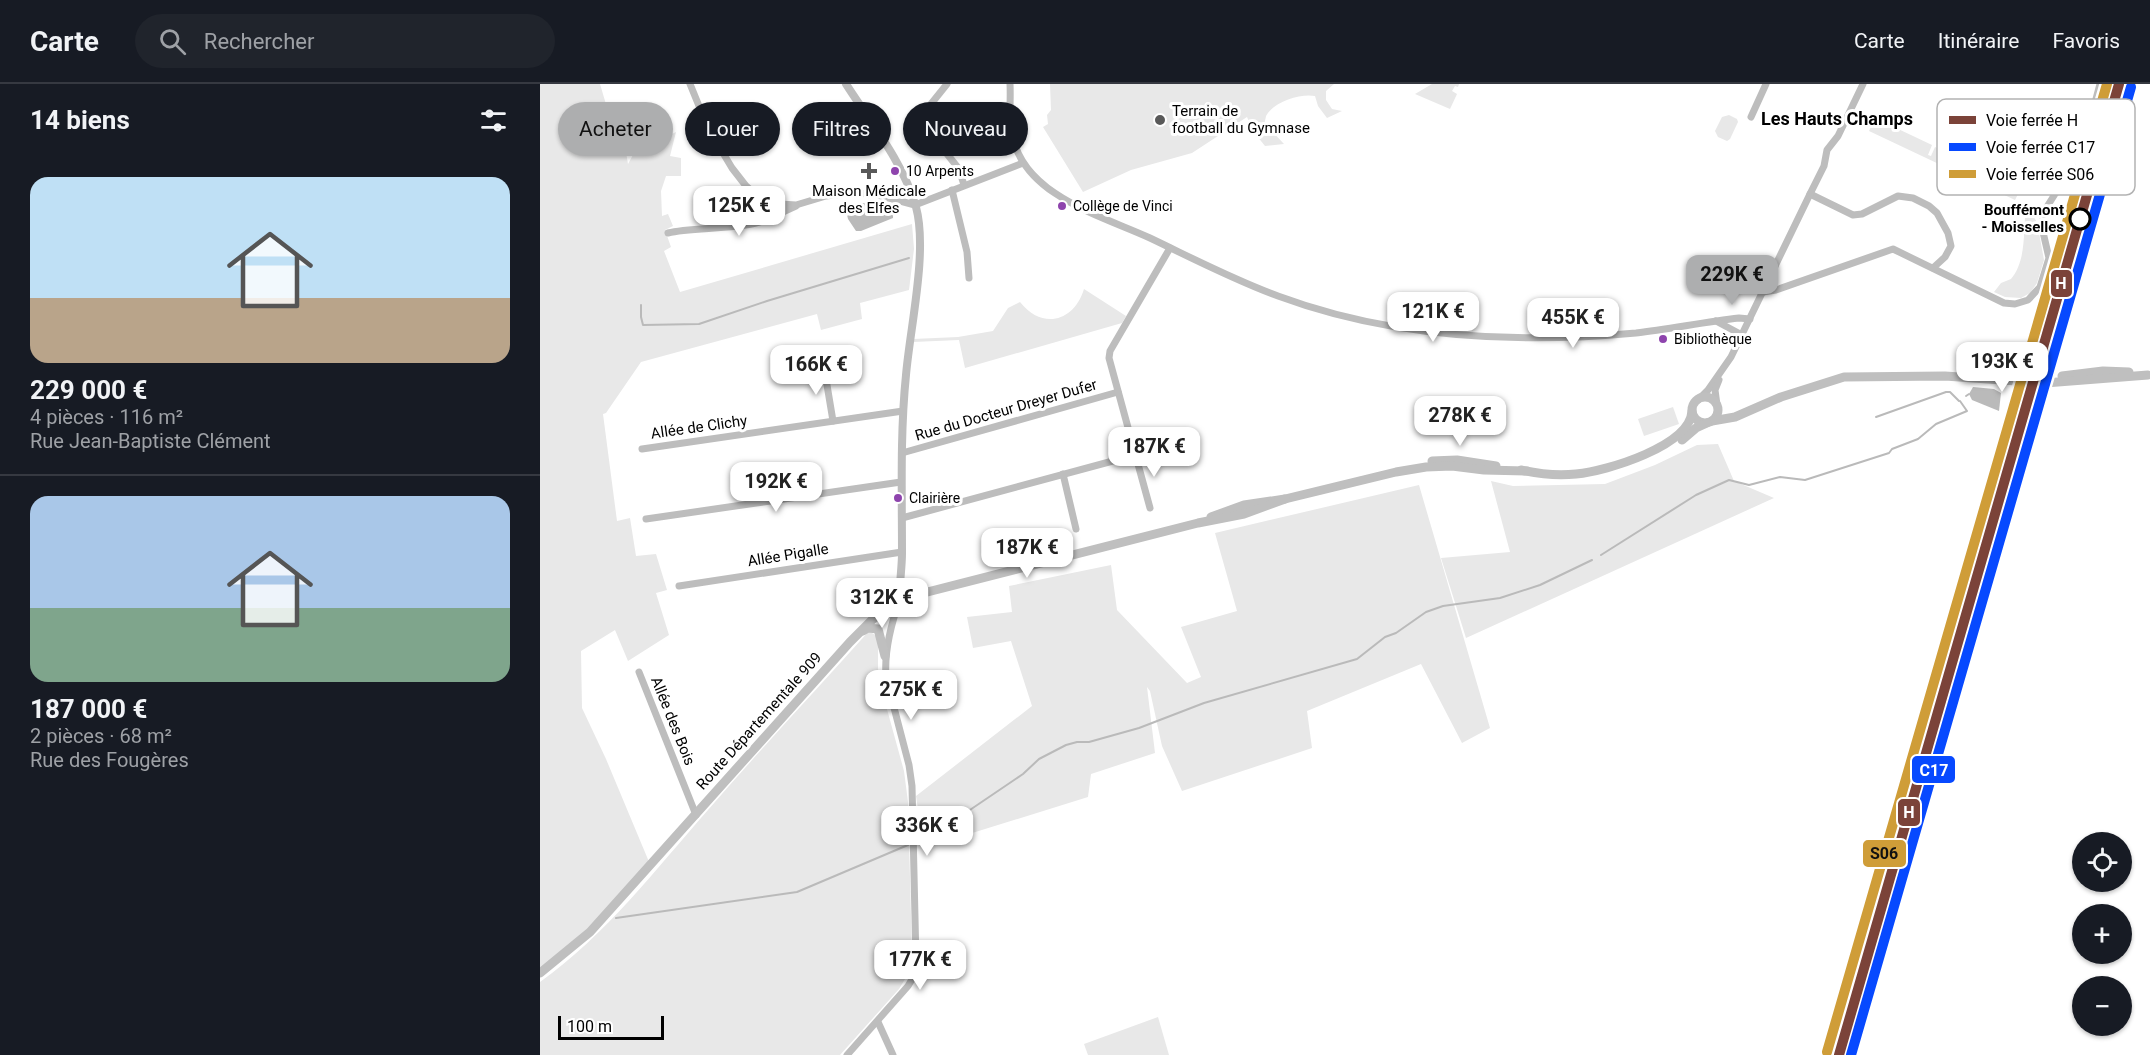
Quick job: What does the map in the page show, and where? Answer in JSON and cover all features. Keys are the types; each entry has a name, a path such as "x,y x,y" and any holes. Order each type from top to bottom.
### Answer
{"main road":[{"path":"1652,451 1677,443 1696,428 1710,422 1729,419 1793,392 1844,377 1945,376 2052,383 2149,375"},
{"path":"1652,451 1685,430 1691,422 1692,411 1698,400 1709,398 1722,411 1730,413 1755,409"},
{"path":"1710,422 1717,414 1717,405"},
{"path":"1692,411 1697,420 1710,422"},
{"name":"Route Départementale 909","path":"540,972 590,932 850,642 872,620 900,599 1148,535 1244,514 1285,499 1396,472 1450,466 1562,475 1587,473 1610,468 1652,451"},
{"path":"850,642 868,628 873,627 880,633 885,656"}],"street":[{"path":"846,84 895,161 915,205 919,234 919,257 903,411 900,599 893,618 885,656 886,677 909,765 912,786 917,940 915,972 912,981 847,1055"},
{"path":"947,84 931,104 927,121 932,135 959,169 964,185"},
{"path":"1010,84 1011,133 1023,163 1038,182 1051,191 1170,248 1279,296 1326,311 1414,328 1491,337 1560,337 1635,333 1716,321 1750,319"},
{"path":"1751,117 1766,84"},
{"path":"1717,405 1716,386 1824,166 1827,150 1838,136 1863,84"},
{"path":"2096,99 2100,84"},
{"path":"692,85 708,128 732,168 754,193 777,204 800,204"},
{"path":"668,232 748,224 826,196 851,193 874,194 915,205 1023,163"},
{"path":"952,190 967,252 969,278"},
{"path":"1810,194 1853,214 1858,214 1898,196 1913,198 1929,206 1942,220 1948,233 1951,249 1933,268"},
{"path":"1763,292 1790,285 1893,249 2004,303 2015,304 2028,300 2040,287 2048,263 2043,232 2043,213 2054,195"},
{"path":"771,217 776,213 777,204"},
{"path":"1150,508 1109,362 1110,351 1170,248"},
{"path":"1768,281 1776,285 1790,285"},
{"path":"1716,321 1742,335"},
{"path":"824,368 833,421"},
{"path":"1698,400 1724,369"},
{"name":"Rue du Docteur Dreyer Dufer","path":"902,453 1118,392"},
{"name":"Allée de Clichy","path":"642,449 903,411"},
{"path":"902,518 1135,455"},
{"path":"1063,474 1076,529"},
{"path":"646,519 902,482"},
{"name":"Allée Pigalle","path":"679,586 902,552"},
{"name":"Allée des Bois","path":"639,672 696,814"},
{"path":"878,1022 893,1055"}],"shaded area":[{"path":"540,84 600,84 605,102 558,102 558,156 627,156 628,164 632,156 681,158 681,176 666,176 661,191 662,216 668,214 673,226 665,230 671,247 664,251 680,292 912,224 914,249 909,290 860,303 862,319 821,330 817,314 641,362 606,413 603,414 617,521 630,518 636,556 656,554 667,590 656,593 669,635 628,661 615,630 581,651 582,708 652,869 590,932 540,973"},
{"path":"1050,84 1334,84 1326,91 1326,100 1332,109 1342,111 1327,118 1318,106 1315,96 1295,97 1281,103 1266,116 1264,126 1284,144 1265,146 1253,131 1247,117 1192,153 1131,170 1083,192 1043,127 1048,124 1047,115 1051,110"},
{"path":"1432,84 1459,84 1452,91 1457,94 1450,109 1415,94"},
{"path":"1729,115 1738,122 1727,141 1718,137 1715,131 1722,117"},
{"path":"1875,118 1932,145 1928,155 1931,156 1935,147 1937,148 1937,163 1869,131"},
{"path":"2004,195 2018,195 2015,200"},
{"path":"862,203 886,207 893,212 893,218 856,231 848,219 845,206"},
{"path":"2026,206 2037,222 2044,260 2037,283 2030,293 2021,298 2005,297 1994,292 2001,283 2011,279 2020,263"},
{"path":"1084,289 1126,316 1122,323 965,368 959,340 913,342 913,339 958,337 993,331 1008,308 1020,302 1038,316 1047,319 1056,318 1073,309"},
{"path":"1973,387 1994,389 2001,393 1999,411 1972,400 1969,394"},
{"path":"1673,407 1679,424 1644,436 1638,419"},
{"path":"1718,444 1734,481 1774,498 1466,638 1441,558 1510,552 1491,481 1513,486 1605,484 1655,465 1697,445"},
{"path":"1419,485 1490,728 1462,743 1421,664 1307,711 1312,748 1182,791 1162,746 1150,691 1147,687 1155,753 1091,774 1088,797 924,848 916,796 1032,706 1011,641 973,648 967,617 1012,612 1009,586 1111,565 1117,610 1187,683 1201,677 1181,627 1237,611 1215,533"},
{"path":"869,631 878,637 878,669 882,691 904,771 908,802 912,954 908,974 899,989 840,1055 540,1055 540,982 587,944 629,901"},
{"path":"1158,1017 1169,1055 1088,1055 1084,1044"}],"waterway":[{"path":"641,305 643,325 699,324 909,258"},
{"path":"1876,417 1946,392 1950,392 1959,401"},
{"path":"1601,555 1696,495 1729,480 1749,485 1780,477 1805,480 1889,453 1892,449 1918,439 1936,424 1967,411 1960,401"},
{"path":"921,841 1023,774 1039,759 1066,745 1089,742 1139,728 1204,703 1357,659 1385,637 1396,633 1426,612 1443,606 1500,598 1540,585 1592,560"},
{"path":"616,918 797,892 908,845"}],"rail line":[{"name":"S06","path":"2103,99 2107,84"},
{"name":"H","path":"2115,99 2119,84"},
{"name":"C17","path":"2128,99 2131,87"},
{"name":"S06","path":"1827,1052 2075,195"},
{"name":"H","path":"1839,1055 2087,195"},
{"name":"C17","path":"1851,1055 2100,195"}],"place":[{"name":"Terrain de football du Gymnase","path":"1160,120"},
{"name":"Maison Médicale des Elfes","path":"869,171"},
{"name":"10 Arpents","path":"895,171"},
{"name":"Collège de Vinci","path":"1062,206"},
{"name":"Bouffémont - Moisselles","path":"2080,219"},
{"name":"Bibliothèque","path":"1663,339"},
{"name":"Clairière","path":"898,498"}],"district":[{"name":"Les Hauts Champs","path":"1837,118"}]}
